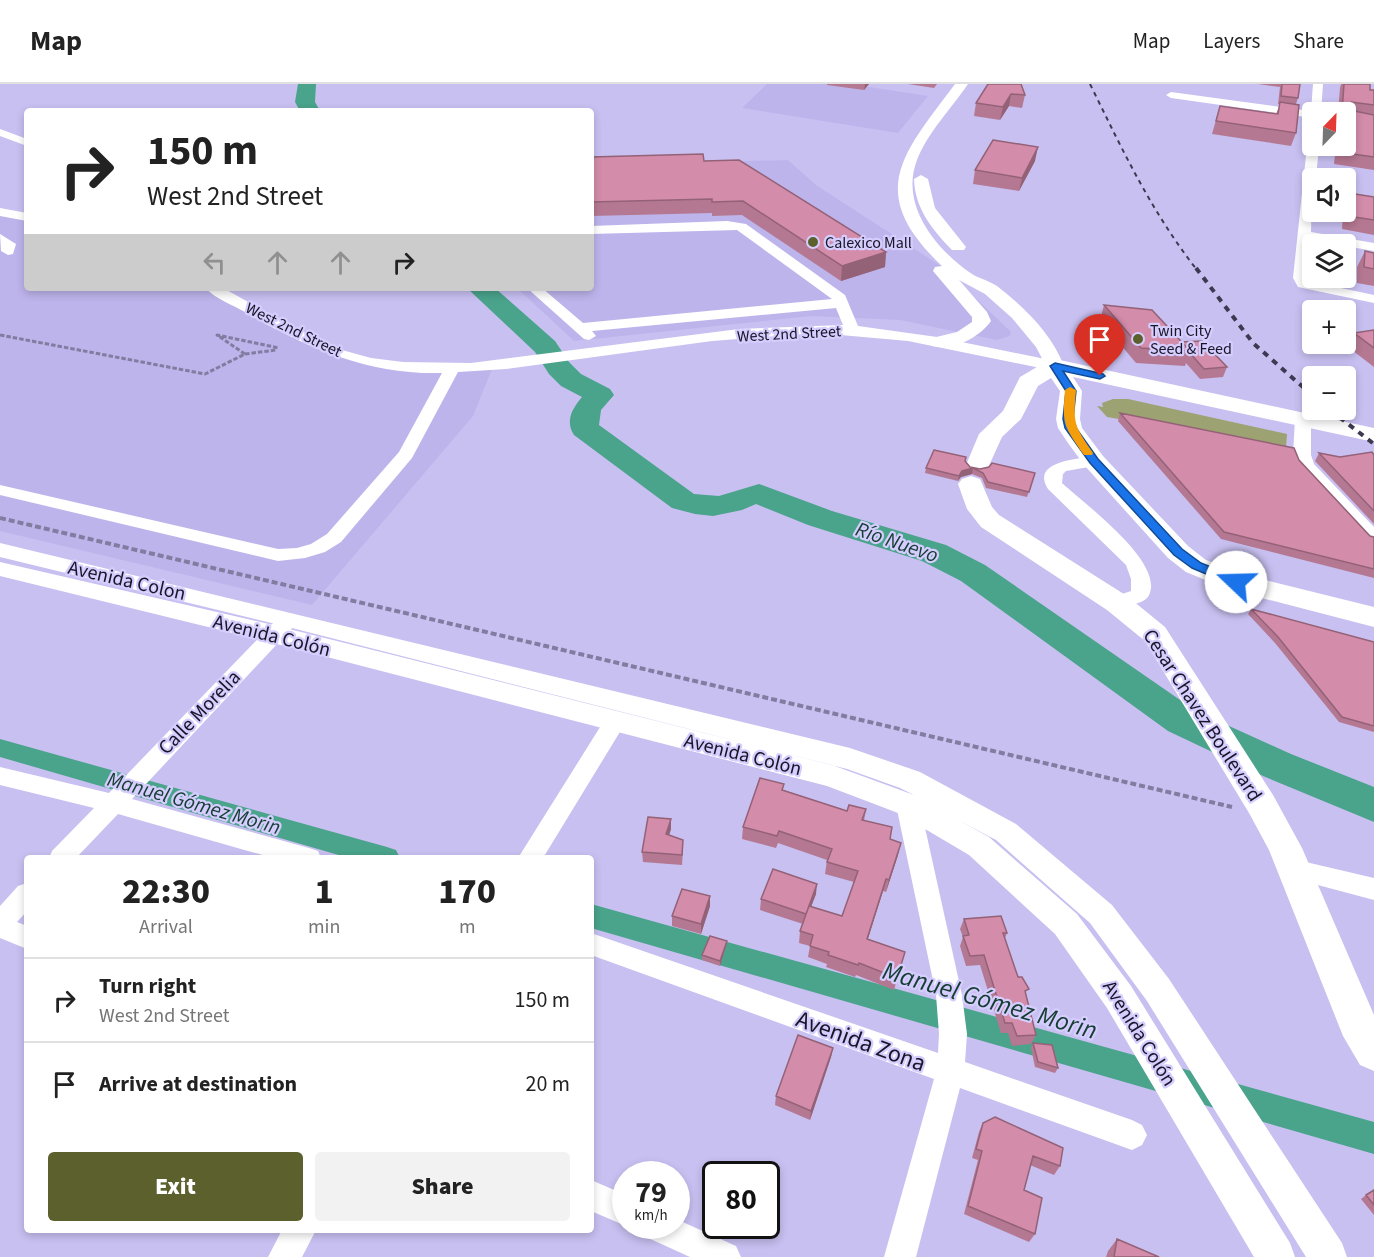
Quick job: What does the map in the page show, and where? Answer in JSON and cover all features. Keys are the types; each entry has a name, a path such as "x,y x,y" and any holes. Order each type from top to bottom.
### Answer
{"highway":[{"name":"West 2nd Street","path":"1055,366 1302,420"},
{"path":"1055,366 1071,391 1068,419 1070,428 1094,461 1178,552 1196,566 1236,582 1374,617"},
{"name":"Cesar Chavez Boulevard","path":"1055,366 1028,382 1013,414 992,434 975,475 980,509 990,521 1117,603 1155,634 1171,659 1246,805 1289,859 1357,1023 1374,1052"},
{"name":"West 2nd Street","path":"1303,420 1374,435"}],"main road":[{"path":"938,342 974,331 981,325 981,316 905,229 893,204 889,180 896,159 950,84"},
{"path":"962,84 915,150 903,182 904,199 916,227 963,276 989,289 1040,338 1052,354 1055,366"},
{"path":"977,84 936,141 926,161 921,179 925,206 939,227 989,278 989,289"},
{"name":"Avenida Colon","path":"0,550 281,626"},
{"name":"Avenida Colón","path":"0,569 281,626 850,759 910,780 1006,832 1101,914 1158,990 1328,1257"},
{"name":"Avenida Colón","path":"281,626 615,722 832,776 908,805 979,846 1066,924 1119,997 1276,1257"}],"street":[{"path":"1316,102 1318,84"},
{"path":"1171,95 1302,112"},
{"path":"0,132 24,142"},
{"path":"1356,198 1374,201"},
{"path":"0,212 24,216"},
{"path":"594,230 736,226 840,298 852,330"},
{"path":"0,238 9,244 8,251"},
{"path":"1356,244 1374,247"},
{"path":"1302,261 1300,278 1302,281"},
{"path":"1323,288 1374,299"},
{"name":"West 2nd Street","path":"219,291 338,353 391,365 453,367 516,363 605,350 799,329 852,330 938,342 1055,366"},
{"path":"537,291 605,350"},
{"path":"580,328 790,306 842,303"},
{"path":"0,490 278,555 298,554 318,548 333,538 406,454 453,367"},
{"path":"1303,420 1302,455 1306,466 1374,538"},
{"path":"1094,461 1061,467 1057,470 1053,480 1054,484 1129,555 1139,569 1143,583 1140,595 1117,603"},
{"name":"Calle Morelia","path":"64,855 281,626"},
{"path":"532,855 615,722"},
{"path":"0,776 112,803 298,855"},
{"path":"900,1257 950,1072 953,1034 949,995 908,805"},
{"path":"1289,859 1374,889"},
{"path":"24,897 0,925 24,937"},
{"name":"Avenida Zona","path":"594,945 1132,1135"},
{"path":"594,1196 612,1205"},
{"path":"284,1257 298,1233"},
{"path":"686,1239 725,1257"}],"path":[{"path":"0,335 205,374 245,354 279,348 217,335 245,354"},
{"path":"0,518 1246,805"}],"shaded area":[{"path":"767,84 850,84 928,96 898,133 742,108"},
{"name":"Calexico Mall","path":"788,160 816,185 944,268 1011,332 1010,336 997,340 900,320 811,316 574,341 520,291 594,291 594,165"},
{"path":"0,212 24,216 24,291 219,291 316,344 391,365 494,364 473,416 312,605 0,531"}],"green space":[{"path":"1113,399 1128,399 1287,434 1286,448 1107,417 1097,406 1103,407 1102,403"}],"building":[{"path":"988,84 1021,84 1025,95 1011,94 1003,107 976,103"},
{"path":"1282,84 1300,84 1298,98 1281,96"},
{"path":"1344,84 1370,84 1370,90 1374,90 1374,105 1343,102"},
{"path":"1280,102 1299,105 1296,133 1216,121 1220,106 1278,114"},
{"path":"1356,111 1374,115 1374,157 1356,154"},
{"path":"993,140 1038,147 1022,178 975,170"},
{"name":"Calexico Mall","path":"703,154 704,161 739,160 886,252 842,266 743,201 712,202 712,199 594,202 594,157"},
{"path":"1356,194 1374,197 1374,220 1356,217"},
{"path":"1365,251 1374,253 1374,269 1364,267"},
{"path":"1104,305 1152,310 1190,351 1141,348"},
{"path":"1374,330 1374,348 1356,334"},
{"path":"1202,341 1227,367 1204,369 1182,342"},
{"path":"1120,413 1294,448 1299,460 1370,536 1374,537 1374,569 1224,532"},
{"path":"934,450 966,457 965,461 970,467 980,469 989,467 992,463 1035,473 1029,492 988,482 983,473 973,468 962,471 959,476 926,468"},
{"path":"1372,452 1374,455 1374,511 1319,453 1340,457"},
{"path":"1251,609 1374,642 1374,726 1342,717 1278,637"},
{"path":"760,778 784,784 782,790 847,811 849,805 866,809 862,820 892,827 890,839 901,843 889,880 886,879 867,939 905,952 897,978 859,963 858,965 828,955 829,952 810,946 813,935 800,931 809,906 842,916 858,871 827,862 832,849 779,831 777,836 743,827"},
{"path":"648,817 671,819 666,834 683,840 682,855 642,852"},
{"path":"773,869 817,884 806,914 761,899"},
{"path":"682,889 710,896 701,924 672,916"},
{"path":"1001,916 1007,933 1003,933 1018,977 1022,977 1029,989 1025,991 1036,1035 1017,1036 1012,1023 1005,1023 984,955 970,956 963,936 969,935 964,919"},
{"path":"710,936 727,941 720,961 702,955"},
{"path":"798,1035 833,1048 811,1111 776,1096"},
{"path":"1033,1043 1052,1045 1058,1068 1038,1062"},
{"path":"995,1117 1063,1148 1060,1166 1033,1156 1024,1190 1042,1198 1035,1234 968,1206 982,1151 976,1149 983,1123"},
{"path":"1374,1190 1374,1205 1366,1195"},
{"path":"1117,1239 1159,1257 1114,1257"}],"waterway":[{"name":"Río Nuevo","path":"307,84 305,102 308,108"},
{"name":"Río Nuevo","path":"483,291 545,347 559,368 571,380 600,395 587,410 584,418 585,429 683,501 701,506 719,506 759,494 820,518 934,553 973,573 1182,721 1277,765 1374,805"},
{"name":"Manuel Gómez Morin","path":"0,748 376,855"},
{"name":"Manuel Gómez Morin","path":"594,917 1374,1138"}],"railway":[{"path":"1090,84 1126,157 1152,203 1197,270"},
{"path":"1196,268 1253,343 1302,386"},
{"path":"1343,420 1374,444"}],"slow traffic":[{"path":"1070,390 1068,419 1070,428 1088,453"}],"place":[{"name":"Calexico Mall","path":"813,242"},
{"name":"Twin City Seed & Feed","path":"1138,339"}],"route":[{"path":"1100,376 1055,366 1071,391 1068,419 1070,428 1094,461 1178,552 1196,566 1236,582"}]}
